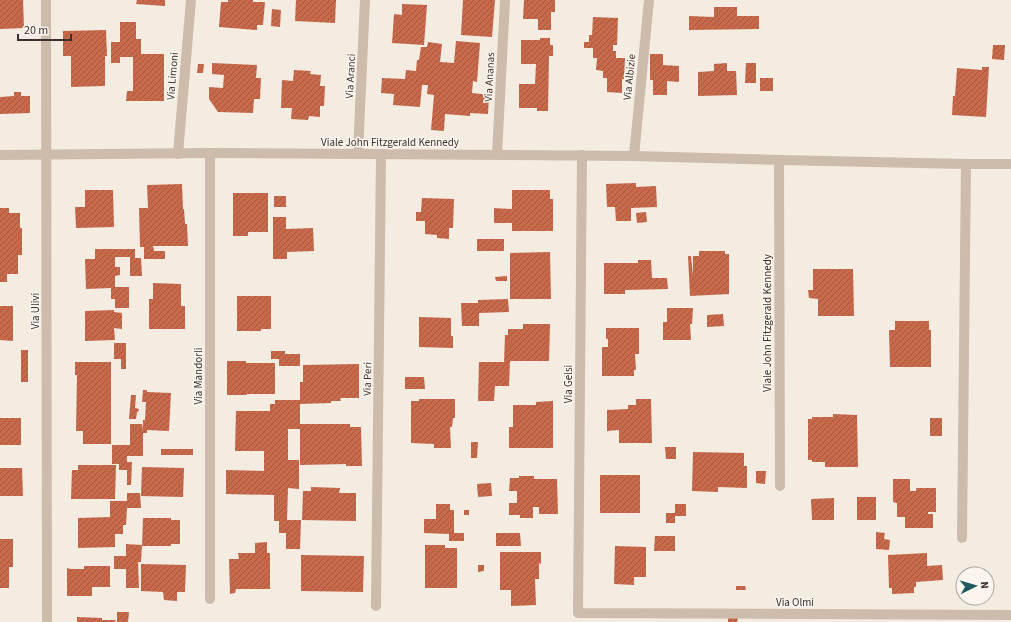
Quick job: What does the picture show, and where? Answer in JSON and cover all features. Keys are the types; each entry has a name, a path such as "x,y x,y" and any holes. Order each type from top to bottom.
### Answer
{"street":[{"name":"Via Ulivi","path":"46,0 47,622"},
{"name":"Via Limoni","path":"178,154 191,0"},
{"name":"Via Aranci","path":"358,153 365,0"},
{"name":"Via Ananas","path":"497,155 505,0"},
{"name":"Via Albizie","path":"634,156 649,0"},
{"name":"Via Mandorli","path":"210,153 210,599"},
{"name":"Viale John Fitzgerald Kennedy","path":"0,155 358,153 634,156 1011,164"},
{"name":"Via Peri","path":"376,606 381,154"},
{"name":"Via Gelsi","path":"578,613 582,156"},
{"name":"Viale John Fitzgerald Kennedy","path":"779,160 780,486"},
{"path":"962,538 966,164"},
{"name":"Via Olmi","path":"578,613 1011,615"}],"building":[{"path":"0,0 23,0 24,28 0,29"},
{"path":"137,0 165,0 165,6 136,4"},
{"path":"228,0 253,0 253,2 265,2 263,25 257,25 257,30 219,27 221,2 228,2"},
{"path":"296,0 336,0 335,23 295,21"},
{"path":"463,0 495,0 492,37 461,35"},
{"path":"524,0 555,0 555,12 551,12 551,30 538,30 538,19 523,19"},
{"path":"402,4 427,5 424,45 392,43 394,14 402,15"},
{"path":"714,7 737,7 737,16 759,16 759,29 689,30 689,16 714,17"},
{"path":"272,9 281,10 280,27 271,26"},
{"path":"593,17 618,18 617,45 613,45 613,51 616,51 616,58 625,58 622,93 607,92 607,78 603,78 603,71 596,70 597,58 593,58 593,48 584,48 584,42 589,42 589,35 592,35"},
{"path":"120,22 136,22 136,39 141,39 141,54 164,54 164,101 126,101 127,91 133,91 133,57 120,57 120,63 111,63 111,42 120,42"},
{"path":"106,30 107,56 105,56 105,86 71,87 71,56 63,56 63,31"},
{"path":"540,38 550,38 550,45 553,45 553,56 549,56 548,111 537,111 537,108 519,108 519,84 535,84 536,64 521,64 521,40 540,40"},
{"path":"456,41 480,43 477,82 473,81 472,93 489,95 488,114 470,113 470,116 445,114 444,131 431,130 434,95 427,94 428,85 422,85 420,107 393,105 394,94 381,93 382,78 405,79 406,70 416,71 417,60 419,60 421,47 427,47 428,42 442,44 440,62 454,63"},
{"path":"993,45 1005,45 1004,60 992,59"},
{"path":"650,54 663,54 663,65 679,66 679,82 667,81 667,95 653,95 653,80 650,80"},
{"path":"212,63 257,65 256,78 261,78 260,99 254,99 253,113 218,112 209,99 209,87 223,88 224,75 212,74"},
{"path":"727,63 727,71 736,71 737,95 698,96 698,72 714,71 714,64"},
{"path":"746,63 756,63 756,83 745,83"},
{"path":"198,64 204,64 203,73 197,73"},
{"path":"982,67 989,67 986,117 952,115 957,68 982,70"},
{"path":"294,70 311,71 310,74 321,75 320,86 325,86 324,106 320,106 320,117 309,116 308,120 291,119 292,108 281,108 282,80 293,81"},
{"path":"760,78 773,78 773,91 760,91"},
{"path":"14,92 21,92 21,96 30,96 30,113 0,114 0,97 14,96"},
{"path":"636,183 636,187 656,186 657,207 631,208 631,221 616,221 615,207 607,207 606,184"},
{"path":"182,184 183,209 185,224 187,224 188,246 153,246 154,251 165,251 165,259 144,259 144,247 140,247 139,208 148,208 147,185"},
{"path":"85,190 113,190 114,227 76,228 75,207 85,207"},
{"path":"512,190 550,190 550,199 553,199 553,231 512,231 512,223 494,223 494,208 512,209"},
{"path":"233,193 268,193 268,232 248,232 248,236 233,236"},
{"path":"274,196 286,196 286,207 274,207"},
{"path":"422,198 454,199 453,228 449,228 449,239 437,238 437,235 425,234 425,221 416,221 416,212 421,212"},
{"path":"0,208 9,208 9,213 20,213 20,228 22,228 22,255 18,255 18,274 7,274 7,282 0,282"},
{"path":"646,212 647,222 637,223 636,213"},
{"path":"273,217 286,217 286,229 313,228 314,251 287,252 287,259 273,259"},
{"path":"477,239 504,239 504,251 477,251"},
{"path":"95,249 135,249 135,258 141,258 142,276 130,276 130,257 115,257 115,267 120,267 120,275 115,276 115,287 129,287 129,308 115,308 115,299 111,299 111,288 86,289 85,259 95,259"},
{"path":"699,251 725,251 725,254 729,254 729,294 690,296 688,256 691,256 693,276 693,256 699,256"},
{"path":"550,252 551,299 510,299 510,253"},
{"path":"638,260 651,260 652,278 667,278 668,289 625,290 625,294 604,294 604,263 638,263"},
{"path":"813,269 853,269 854,316 818,316 818,299 809,298 808,290 813,290"},
{"path":"507,276 507,281 496,281 495,277"},
{"path":"153,283 181,284 181,306 185,306 185,329 149,329 149,299 153,299"},
{"path":"237,296 271,296 271,329 261,329 261,331 237,331"},
{"path":"508,299 509,312 479,313 479,326 462,326 461,303 478,303 478,300"},
{"path":"0,306 13,306 13,341 0,340"},
{"path":"667,308 693,308 692,324 690,324 691,340 663,340 663,322 667,322"},
{"path":"114,310 114,312 122,313 122,329 114,328 115,340 85,341 85,311"},
{"path":"723,314 724,326 707,327 707,315"},
{"path":"419,317 451,318 453,348 419,347"},
{"path":"895,321 929,321 929,330 931,330 931,367 890,367 889,330 895,330"},
{"path":"523,324 550,324 549,361 510,361 509,386 495,386 494,401 478,401 479,362 504,362 505,335 508,335 508,329 523,329"},
{"path":"606,328 639,328 639,354 635,354 636,370 634,370 634,376 602,376 602,347 608,347"},
{"path":"114,343 126,343 126,369 121,369 121,359 114,359"},
{"path":"21,350 28,350 28,382 21,382"},
{"path":"271,351 285,351 285,354 300,354 300,366 279,366 279,359 271,359"},
{"path":"227,361 246,361 246,363 275,363 275,394 227,395"},
{"path":"75,362 111,362 111,444 83,444 83,431 76,431 77,375 75,375"},
{"path":"359,364 359,398 340,398 341,401 331,401 331,403 300,404 300,424 350,424 350,427 361,427 362,466 346,466 346,464 300,465 300,429 288,429 288,460 299,460 299,489 288,488 287,520 301,520 300,549 286,549 286,533 279,533 279,521 274,521 274,495 226,494 226,470 264,471 264,451 235,451 236,411 270,411 270,404 275,404 275,400 300,400 300,382 303,382 303,365"},
{"path":"405,377 424,377 425,389 405,389"},
{"path":"143,390 147,390 147,392 171,393 169,431 147,430 147,433 143,433 143,456 127,456 127,462 132,462 131,485 127,485 127,470 119,470 119,464 112,464 112,445 130,445 130,424 142,424 143,430 146,402 142,402"},
{"path":"131,395 136,395 135,408 139,409 136,419 129,419"},
{"path":"419,399 455,399 455,418 453,418 452,427 450,427 451,448 434,448 434,444 411,443 411,401 419,401"},
{"path":"636,399 651,399 652,443 619,443 619,430 607,431 607,410 628,409 628,405 636,405"},
{"path":"553,401 553,448 509,448 509,427 513,427 513,405 536,405 536,402"},
{"path":"833,414 857,415 858,467 825,467 825,462 812,462 812,460 808,460 808,419 812,419 812,417 833,417"},
{"path":"0,418 21,418 21,445 0,445"},
{"path":"930,418 942,418 942,436 930,436"},
{"path":"471,442 478,442 477,458 471,458"},
{"path":"665,447 676,447 676,459 666,459"},
{"path":"161,449 193,449 193,455 161,455"},
{"path":"693,452 744,453 744,466 747,466 747,488 718,487 718,492 692,491"},
{"path":"78,465 116,465 115,499 71,499 72,470 78,470"},
{"path":"142,467 184,468 183,497 141,496"},
{"path":"0,468 22,468 23,496 0,496"},
{"path":"756,471 766,471 765,484 756,483"},
{"path":"600,475 640,475 640,513 600,513"},
{"path":"519,476 534,476 534,479 557,479 558,514 539,514 539,507 533,507 533,518 520,518 520,515 509,515 509,503 517,503 517,491 509,491 510,478 519,478"},
{"path":"893,479 910,479 910,491 916,491 916,488 936,488 936,512 928,512 928,514 933,514 933,528 905,528 905,517 897,517 897,503 893,502"},
{"path":"491,483 492,496 478,497 477,484"},
{"path":"311,487 340,488 339,493 356,493 356,521 302,520 303,491 311,491"},
{"path":"127,493 140,493 141,508 127,508 126,525 123,525 123,534 115,534 115,547 78,548 78,518 110,517 110,501 127,501"},
{"path":"857,497 876,497 876,520 857,520"},
{"path":"834,498 834,520 812,520 811,499"},
{"path":"436,504 450,504 450,510 454,510 454,533 464,533 464,541 449,541 449,534 424,533 424,519 436,519"},
{"path":"675,504 686,504 686,516 675,516 675,523 666,523 666,513 675,513"},
{"path":"464,510 469,510 469,515 464,515"},
{"path":"143,518 171,518 171,520 180,520 180,544 171,544 171,546 142,546"},
{"path":"876,532 885,533 884,539 890,540 889,550 876,549"},
{"path":"496,533 520,533 521,546 496,546"},
{"path":"655,536 675,536 675,551 654,551"},
{"path":"0,539 13,539 13,567 9,567 9,588 0,588"},
{"path":"267,542 267,553 270,553 270,589 236,589 235,593 230,594 229,559 239,559 238,553 255,553 255,543"},
{"path":"126,544 142,545 141,562 138,562 139,588 126,588 126,569 114,569 114,556 126,556"},
{"path":"425,545 445,545 445,548 457,548 457,588 425,588"},
{"path":"615,546 646,547 646,577 634,577 634,585 614,584"},
{"path":"500,552 541,552 539,579 535,579 536,605 511,606 511,590 500,590"},
{"path":"927,553 927,566 942,565 943,580 916,582 914,593 892,594 892,588 889,588 888,555"},
{"path":"301,555 364,556 363,592 301,591"},
{"path":"141,564 186,565 185,592 177,592 177,601 164,600 163,592 141,591"},
{"path":"478,565 484,565 484,571 478,572"},
{"path":"84,566 110,566 110,587 92,587 92,596 67,596 67,568 84,569"},
{"path":"736,586 745,586 746,590 736,590"},
{"path":"117,612 129,612 128,622 117,622"},
{"path":"77,617 116,620 115,622 77,622"},
{"path":"728,618 738,618 737,622 728,622"}]}
